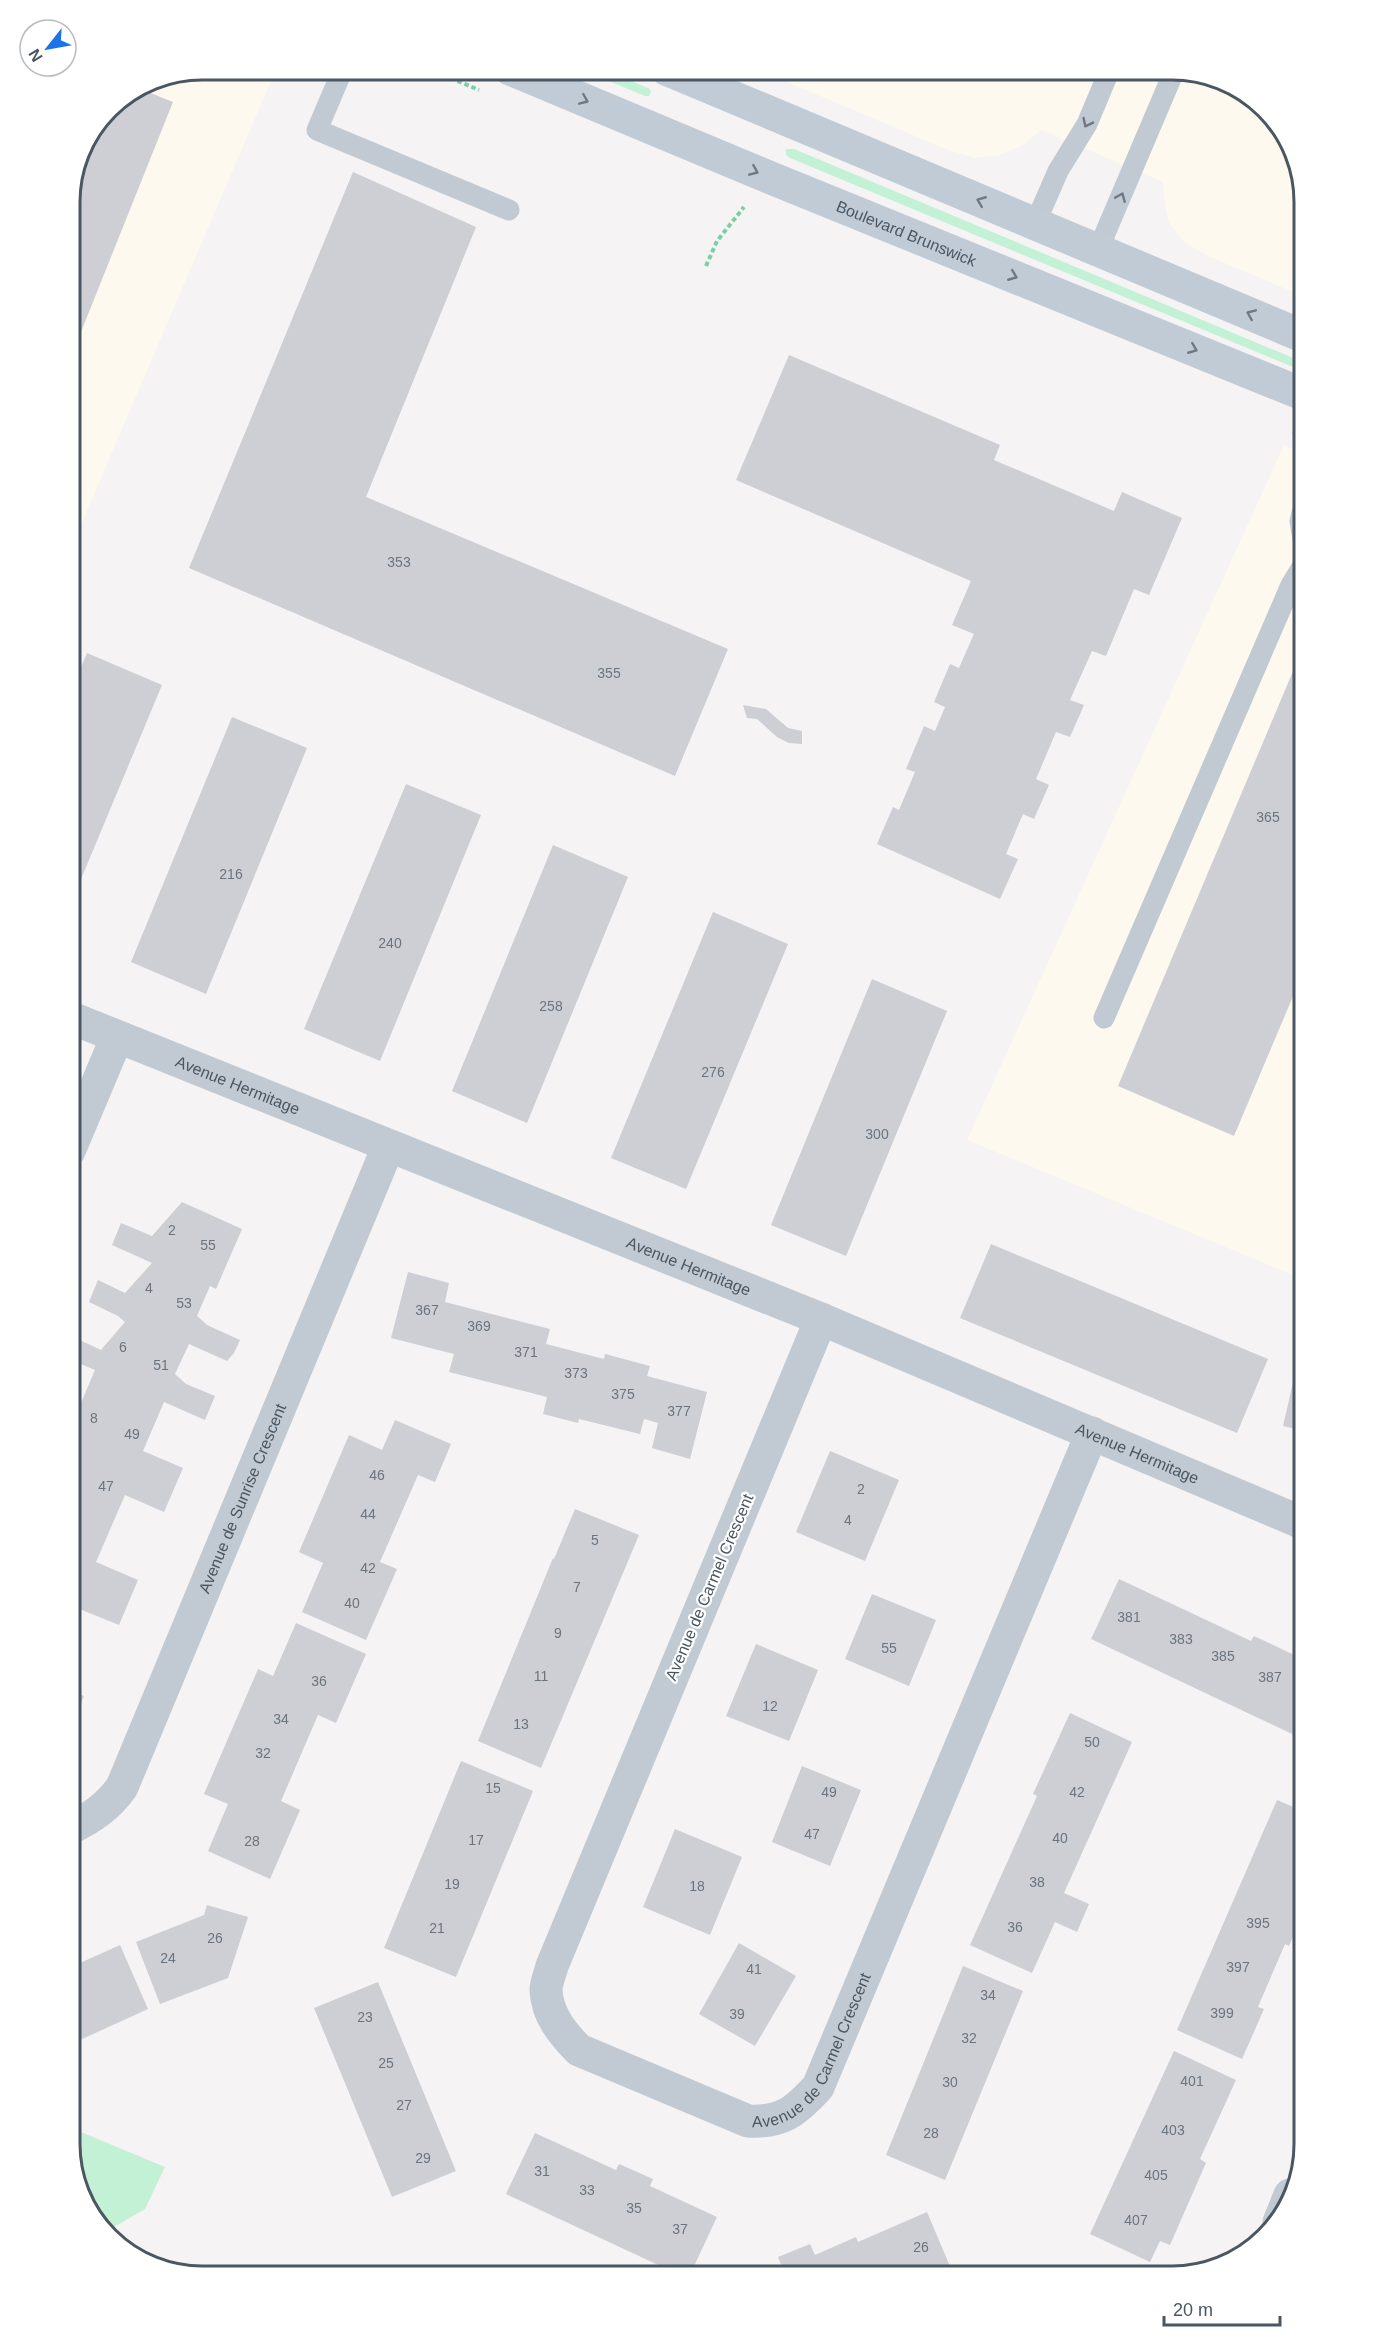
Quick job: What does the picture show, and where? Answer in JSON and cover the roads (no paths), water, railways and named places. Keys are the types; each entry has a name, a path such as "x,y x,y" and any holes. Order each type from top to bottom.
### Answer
{"street":[{"name":"Boulevard Brunswick","path":"536,80 765,176 1294,390"},
{"path":"692,80 1294,332"},
{"name":"Avenue Hermitage","path":"80,1022 821,1319 1294,1519"},
{"path":"80,1125 117,1037"},
{"name":"Avenue de Sunrise Crescent","path":"80,1823 99,1812 122,1787 388,1147"},
{"name":"Avenue de Carmel Crescent","path":"821,1319 552,1966 546,1990 551,2012 562,2032 579,2050 748,2121 765,2122 783,2117 800,2106 818,2087 1092,1433"}],"lane":[{"path":"338,80 317,130 509,210"},
{"path":"1035,224 1058,171 1087,124 1105,80"},
{"path":"1098,250 1170,80"},
{"path":"1104,1018 1294,581"}]}
